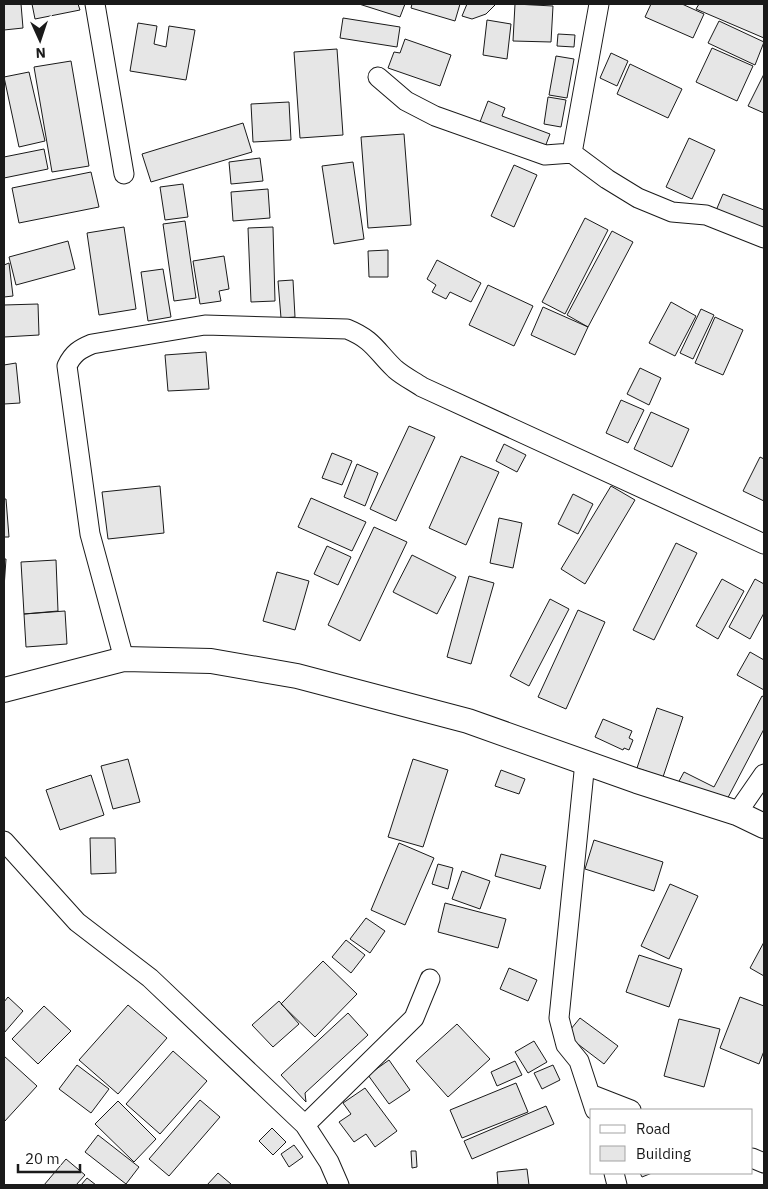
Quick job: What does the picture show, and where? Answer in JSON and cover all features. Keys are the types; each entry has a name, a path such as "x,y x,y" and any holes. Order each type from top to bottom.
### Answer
{"street":[{"path":"95,4 124,174"},
{"path":"572,153 599,4"},
{"path":"378,77 406,101 435,116 545,155 572,153 607,179 638,198 672,212 706,215 764,238"},
{"path":"124,659 90,534 68,366 71,358 78,350 92,344 205,325 347,329 362,335 378,348 396,370 422,387 764,544"},
{"path":"4,690 124,659 211,661 297,676 468,721 637,781 736,813 764,826"},
{"path":"585,762 559,1018 566,1045 579,1061 593,1102 626,1109"},
{"path":"736,813 764,774"},
{"path":"4,841 77,922 150,978 305,1125 329,1162 339,1185"},
{"path":"305,1125 414,1018 430,979"}],"building":[{"path":"4,4 21,4 23,28 4,30"},
{"path":"32,4 78,4 80,10 35,19"},
{"path":"359,4 405,4 400,17"},
{"path":"412,4 460,4 455,21 411,8"},
{"path":"467,4 496,4 486,14 472,19 462,16"},
{"path":"515,4 553,6 551,42 513,41"},
{"path":"651,4 682,4 704,14 693,38 645,17"},
{"path":"699,4 764,4 764,38 696,9"},
{"path":"343,18 400,27 397,47 340,38"},
{"path":"487,20 511,24 507,59 483,55"},
{"path":"719,21 764,42 755,65 708,43"},
{"path":"138,23 157,26 154,44 166,47 169,26 195,30 186,80 130,71"},
{"path":"558,34 575,35 574,47 557,46"},
{"path":"405,39 451,55 440,86 388,68 394,52 400,53"},
{"path":"712,48 753,66 737,101 696,82"},
{"path":"337,49 343,135 300,138 294,52"},
{"path":"611,53 628,61 617,86 600,78"},
{"path":"556,56 574,59 567,98 549,95"},
{"path":"71,61 89,166 52,172 34,67"},
{"path":"630,64 682,89 668,118 617,94"},
{"path":"29,72 45,141 19,147 4,77"},
{"path":"764,74 764,113 748,106"},
{"path":"548,97 566,100 561,127 544,124"},
{"path":"488,101 505,108 502,116 550,134 545,147 480,122"},
{"path":"289,102 291,140 253,142 251,104"},
{"path":"243,123 252,152 151,182 142,154"},
{"path":"404,134 411,225 368,228 361,137"},
{"path":"689,138 715,150 692,199 666,187"},
{"path":"44,149 48,169 4,178 4,157"},
{"path":"260,158 263,181 231,184 229,162"},
{"path":"353,162 364,239 334,244 322,166"},
{"path":"514,165 537,175 514,227 491,216"},
{"path":"91,172 99,207 19,223 12,188"},
{"path":"183,184 188,217 165,220 160,187"},
{"path":"268,189 270,218 233,221 231,192"},
{"path":"723,194 764,210 764,232 715,213"},
{"path":"585,218 608,230 565,314 542,302"},
{"path":"185,221 196,298 174,301 163,224"},
{"path":"124,227 136,309 99,315 87,233"},
{"path":"273,227 275,301 251,302 248,228"},
{"path":"612,231 633,242 588,327 567,315"},
{"path":"68,241 75,269 16,285 9,257"},
{"path":"388,250 388,277 369,277 368,251"},
{"path":"224,256 229,289 219,291 221,301 200,304 193,261"},
{"path":"437,260 481,283 471,302 450,292 446,299 432,292 436,285 427,279"},
{"path":"9,263 13,296 4,297 4,265"},
{"path":"163,269 171,317 148,321 141,272"},
{"path":"293,280 295,317 281,318 278,281"},
{"path":"488,285 533,306 514,346 469,325"},
{"path":"671,302 696,316 675,356 649,343"},
{"path":"38,304 39,335 4,337 4,305"},
{"path":"543,307 588,327 575,355 531,335"},
{"path":"701,309 714,315 693,359 680,353"},
{"path":"715,317 743,330 723,375 695,363"},
{"path":"206,352 209,389 168,391 165,355"},
{"path":"16,363 20,403 4,404 4,365"},
{"path":"640,368 661,378 649,405 627,394"},
{"path":"621,400 644,410 628,443 606,433"},
{"path":"651,412 689,429 672,467 634,449"},
{"path":"409,426 435,437 396,521 370,509"},
{"path":"504,444 526,455 517,472 496,461"},
{"path":"332,453 352,461 342,485 322,478"},
{"path":"461,456 499,472 466,545 429,528"},
{"path":"760,457 764,459 764,501 743,491"},
{"path":"357,464 378,473 365,506 344,497"},
{"path":"160,486 164,533 108,539 102,492"},
{"path":"611,486 635,500 585,584 561,569"},
{"path":"573,494 593,504 578,534 558,524"},
{"path":"311,498 366,522 352,551 298,527"},
{"path":"4,499 6,499 9,537 4,537"},
{"path":"499,518 522,523 513,568 490,563"},
{"path":"374,527 407,542 360,641 328,625"},
{"path":"676,543 697,553 654,640 633,630"},
{"path":"327,546 351,557 338,585 314,574"},
{"path":"412,555 456,577 437,614 393,592"},
{"path":"4,559 6,559 4,588"},
{"path":"56,560 58,611 24,614 21,562"},
{"path":"277,572 309,581 295,630 263,621"},
{"path":"469,576 494,583 471,664 447,657"},
{"path":"722,579 744,591 718,639 696,626"},
{"path":"755,579 764,584 764,613 750,639 729,627"},
{"path":"550,599 569,609 529,686 510,676"},
{"path":"578,610 605,622 566,709 538,697"},
{"path":"65,611 67,644 26,647 24,614"},
{"path":"750,652 764,660 764,690 737,675"},
{"path":"762,696 764,697 764,729 723,807 678,783 684,772 714,787"},
{"path":"657,708 683,717 663,777 637,768"},
{"path":"603,719 632,731 629,738 633,740 629,750 624,748 623,750 595,737"},
{"path":"128,759 140,802 113,809 101,766"},
{"path":"413,759 448,770 423,847 388,837"},
{"path":"501,770 525,779 519,794 495,786"},
{"path":"91,775 104,815 60,830 46,790"},
{"path":"90,838 115,838 116,873 91,874"},
{"path":"594,840 663,862 654,891 585,869"},
{"path":"399,843 434,858 405,925 371,910"},
{"path":"501,854 546,866 540,889 495,876"},
{"path":"438,864 453,868 448,889 432,884"},
{"path":"462,871 490,881 480,909 452,899"},
{"path":"670,884 698,896 669,959 641,946"},
{"path":"445,903 506,919 498,948 438,932"},
{"path":"366,918 385,931 370,953 350,939"},
{"path":"346,940 365,955 351,973 332,957"},
{"path":"764,942 764,976 750,968"},
{"path":"639,955 682,969 669,1007 626,992"},
{"path":"323,961 357,994 315,1037 281,1004"},
{"path":"509,968 537,980 528,1001 500,989"},
{"path":"8,997 23,1011 4,1033 4,1002"},
{"path":"740,997 764,1006 764,1051 759,1064 720,1048"},
{"path":"279,1001 299,1024 273,1047 252,1025"},
{"path":"128,1005 167,1038 118,1094 79,1060"},
{"path":"44,1006 71,1031 38,1064 12,1039"},
{"path":"348,1013 368,1035 305,1093 306,1102 281,1075"},
{"path":"580,1018 618,1046 604,1064 566,1035"},
{"path":"679,1019 720,1029 704,1087 664,1076"},
{"path":"457,1024 490,1059 448,1097 416,1061"},
{"path":"534,1041 547,1062 528,1073 515,1052"},
{"path":"173,1051 207,1081 160,1134 126,1104"},
{"path":"4,1056 37,1086 4,1122"},
{"path":"389,1060 410,1090 389,1104 368,1075"},
{"path":"515,1061 522,1075 497,1086 491,1072"},
{"path":"77,1065 109,1089 91,1113 59,1089"},
{"path":"553,1065 560,1080 542,1089 534,1073"},
{"path":"516,1083 528,1112 462,1138 450,1110"},
{"path":"365,1088 397,1131 375,1147 366,1134 354,1142 339,1122 351,1114 343,1103"},
{"path":"200,1100 220,1117 169,1176 149,1159"},
{"path":"118,1101 156,1139 134,1162 95,1124"},
{"path":"546,1106 554,1124 472,1159 464,1141"},
{"path":"272,1128 286,1142 273,1155 259,1141"},
{"path":"98,1135 139,1167 126,1184 85,1152"},
{"path":"294,1145 303,1157 289,1167 281,1154"},
{"path":"411,1151 416,1151 417,1167 412,1168"},
{"path":"66,1159 85,1175 76,1185 44,1185"},
{"path":"527,1169 529,1185 498,1185 497,1172"},
{"path":"218,1173 231,1184 232,1185 207,1185"},
{"path":"87,1178 96,1185 81,1185"}]}
